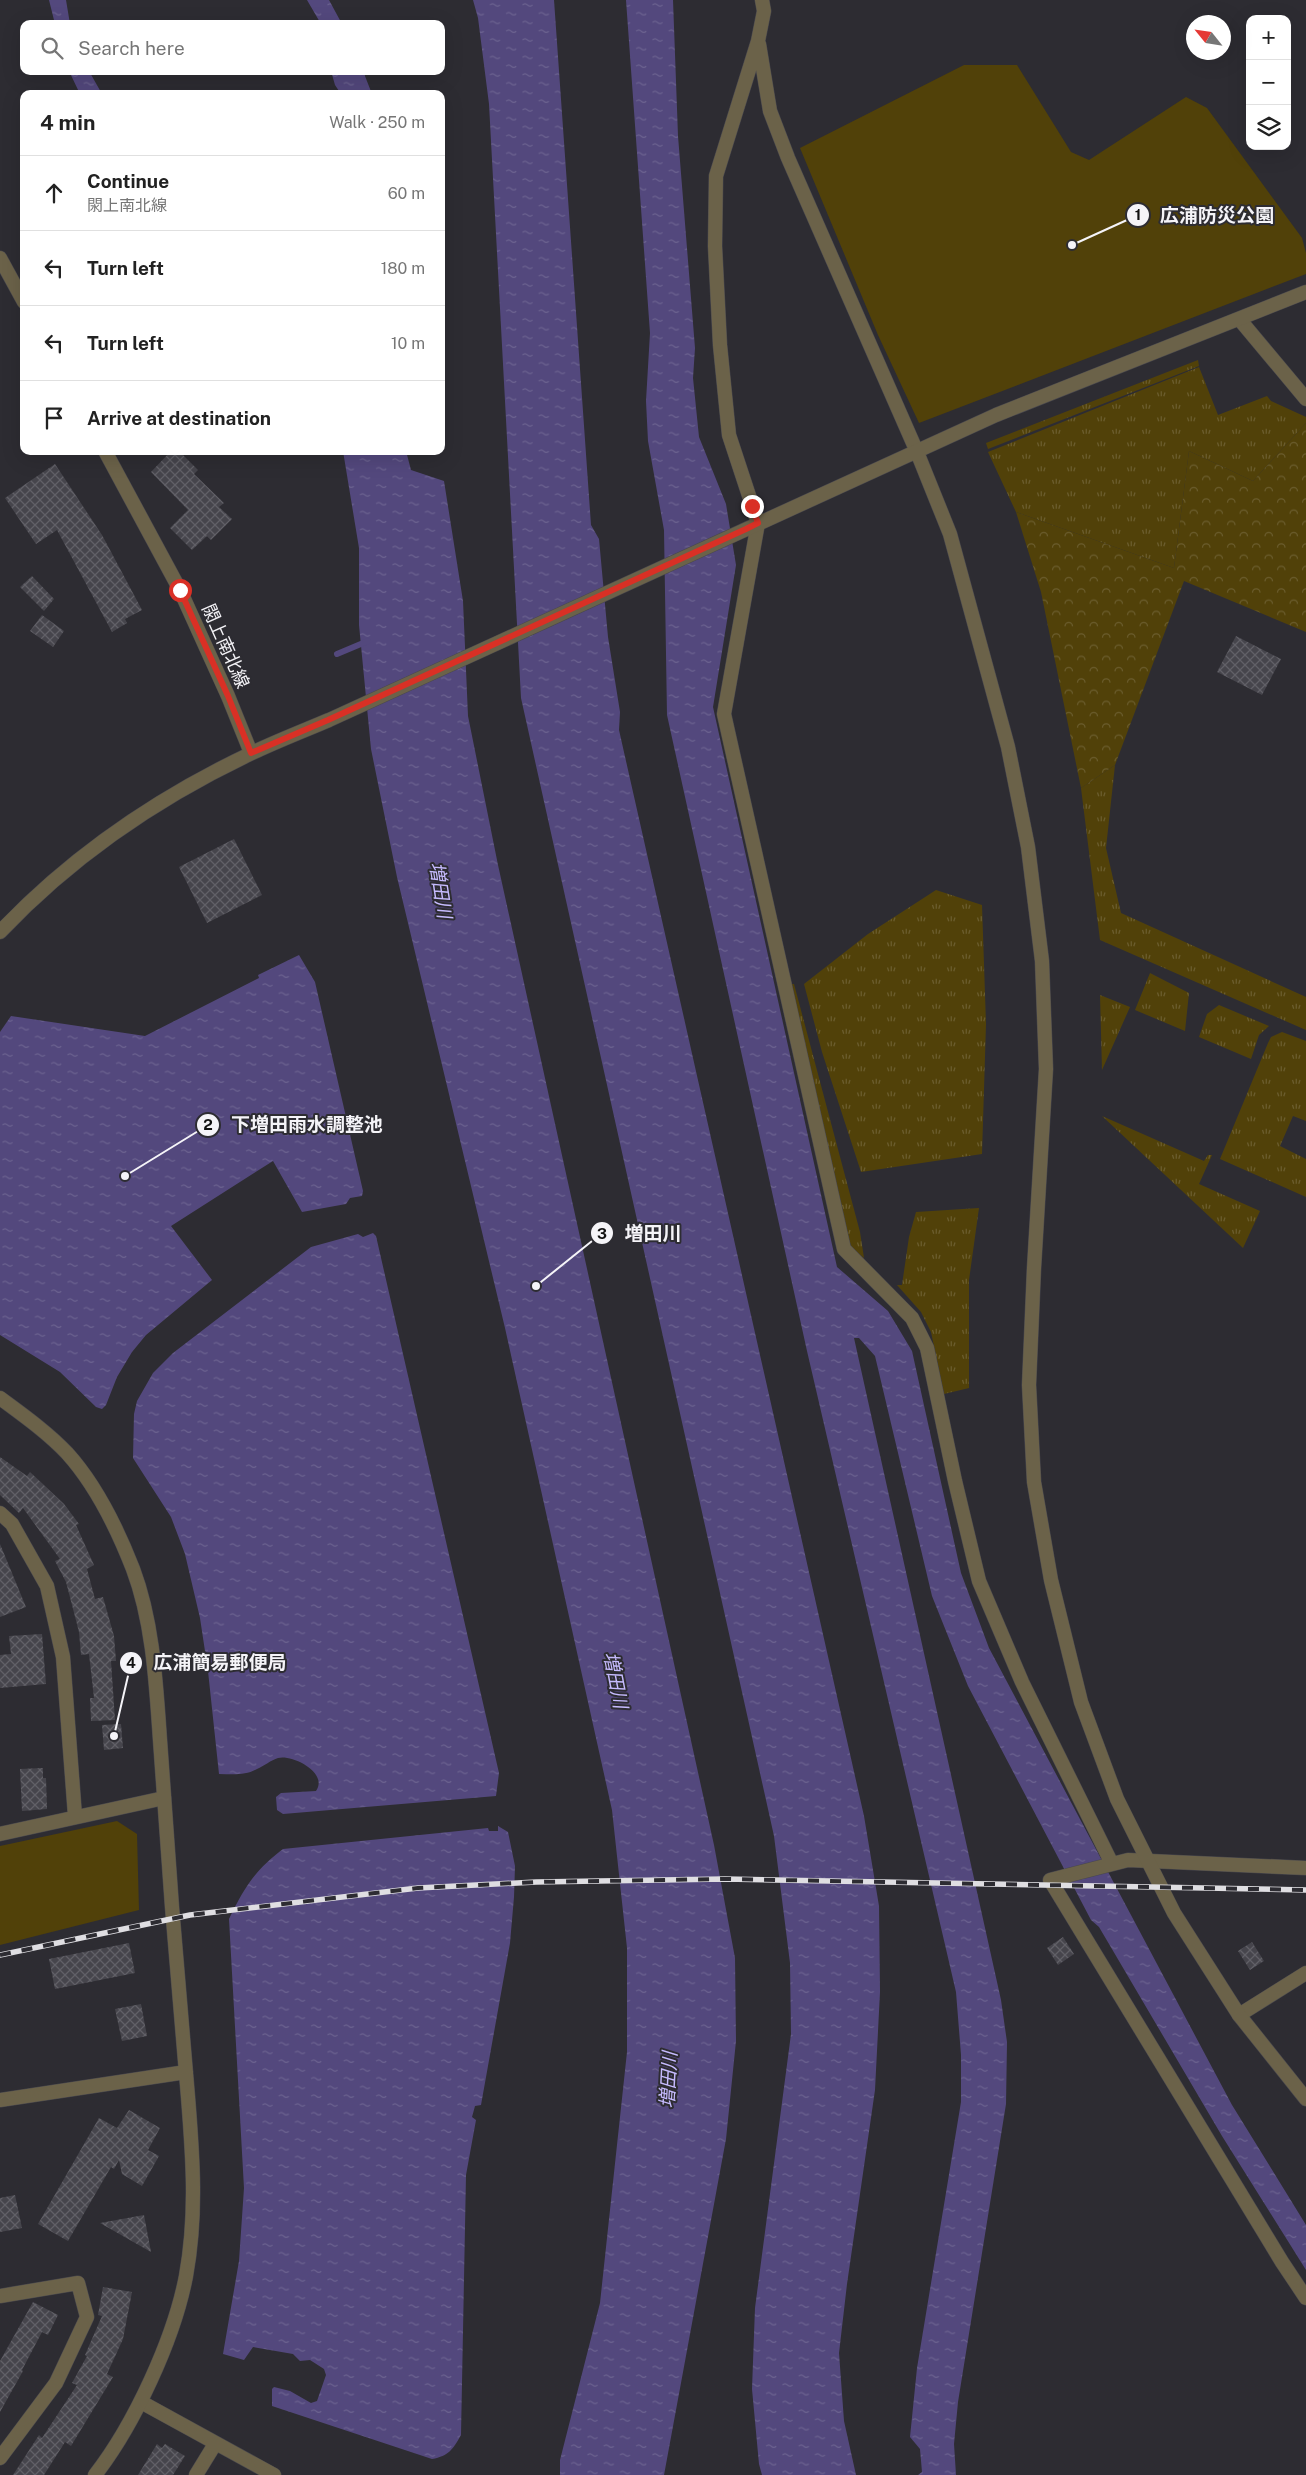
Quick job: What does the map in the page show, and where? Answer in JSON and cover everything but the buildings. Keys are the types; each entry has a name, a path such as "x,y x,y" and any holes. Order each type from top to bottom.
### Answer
{"street":[{"path":"762,0 764,11 758,41 716,176 715,246 720,345 729,434 752,526 724,714 844,1249 912,1318 927,1348 955,1481 979,1581 1022,1682 1109,1864"},
{"path":"758,41 770,111 785,150 917,452 950,534 1008,747 1028,847 1042,960 1046,1069 1029,1385 1034,1482 1051,1580 1081,1702 1117,1799 1174,1913 1239,2015 1306,2099"},
{"path":"0,258 20,295"},
{"path":"0,932 64,871 134,820 168,798 251,753 328,720 493,643 996,415 1240,320 1306,292"},
{"path":"1240,320 1306,399"},
{"name":"閖上南北線","path":"107,455 180,590 228,696 251,753"},
{"path":"0,1398 30,1420 67,1453 96,1493 119,1536 130,1562 148,1622 156,1685 195,2182 192,2231 186,2278 164,2347 141,2402 105,2462 95,2475"},
{"path":"0,1513 12,1524 47,1586 63,1657 75,1816"},
{"path":"0,1834 75,1816 164,1798"},
{"path":"1306,1868 1147,1859 1109,1864 1050,1880 1276,2253 1306,2298"},
{"path":"1239,2015 1306,1973"},
{"path":"0,2100 186,2072"},
{"path":"0,2296 78,2283 87,2317 56,2383 0,2458"},
{"path":"141,2402 274,2475"},
{"path":"196,2475 216,2444"}],"green space":[{"path":"964,65 1017,65 1071,152 1089,160 1186,97 1207,108 1302,238 1306,253 1306,274 919,423 878,335 800,148"},
{"path":"1198,360 1199,366 988,449 986,443"},
{"path":"1199,367 1218,415 1267,396 1271,401 1306,417 1306,423 1253,481 1189,451 1174,568 1016,512 988,452"},
{"path":"1306,423 1306,632 1184,581 1115,765 1081,788 1041,592 1016,512 1174,568 1189,451 1253,481"},
{"path":"1115,765 1106,848 1121,913 1306,997 1306,1030 1100,940 1081,788"},
{"path":"936,890 982,905 986,1024 982,1154 861,1172 822,1052 804,984 868,934"},
{"path":"1150,973 1189,993 1185,1031 1135,1010"},
{"path":"791,984 794,984 860,1232 864,1258 852,1248 845,1231"},
{"path":"1100,995 1130,1007 1102,1070"},
{"path":"1219,1005 1269,1026 1259,1035 1251,1059 1199,1037 1207,1014"},
{"path":"1282,1032 1306,1041 1306,1121 1293,1116 1280,1146 1306,1159 1306,1197 1220,1159 1268,1043 1271,1037"},
{"path":"1102,1116 1204,1161 1208,1155 1212,1155 1199,1184 1260,1211 1243,1248"},
{"path":"979,1208 969,1280 969,1388 944,1394 931,1332 921,1312 897,1285 902,1285 909,1237 916,1212"},
{"path":"117,1821 137,1834 139,1910 0,1945 0,1846"}],"water":[{"path":"49,0 66,0 69,20 54,20"},
{"path":"307,0 329,0 340,20 319,20"},
{"path":"473,0 554,0 591,525 599,539 608,637 620,712 619,730 864,1816 879,1906 880,1992 875,2090 839,2353 844,2421 856,2475 762,2475 759,2464 752,2389 755,2308 791,2034 790,1963 774,1836 521,698 489,104 478,18"},
{"path":"626,0 673,0 678,136 695,348 693,378 699,437 726,504 736,565 713,707 837,1267 888,1311 912,1351 961,1573 989,1648 1232,2105 1306,2225 1306,2270 1222,2136 1099,1927 1091,1920 968,1686 932,1596 875,1356 859,1338 854,1338 1001,2000 1007,2042 1006,2104 958,2402 954,2444 956,2475 918,2475 922,2472 920,2449 910,2437 917,2368 961,2102 961,2055 956,1992 807,1351 667,715 664,530 648,441 646,401 650,333"},
{"path":"71,75 91,75 100,90 78,90"},
{"path":"332,75 365,75 370,90 338,90"},
{"path":"344,455 407,455 411,470 444,481 463,601 468,716 498,865 714,1845 735,1958 736,2041 726,2139 664,2475 560,2475 560,2460 600,2303 627,2052 627,1948 612,1810 505,1328 397,877 371,749 359,625 359,548"},
{"path":"299,955 315,982 363,1191 362,1196 350,1198 346,1204 302,1212 273,1161 171,1226 212,1280 146,1335 132,1352 117,1377 106,1405 102,1409 96,1407 60,1372 0,1335 0,1032 11,1016 145,1036 259,978 258,975"},
{"path":"373,1233 376,1236 499,1773 496,1796 283,1814 277,1810 276,1797 281,1793 316,1791 319,1784 317,1777 307,1766 284,1757 273,1760 248,1773 219,1774 208,1671 200,1618 185,1554 171,1517 133,1458 134,1414 137,1401 153,1373 173,1353 311,1247 358,1234 363,1237"},
{"path":"498,1826 508,1832 515,1866 514,1897 510,1943 481,2105 475,2106 472,2117 476,2120 466,2175 461,2435 450,2451 443,2456 432,2459 272,2406 272,2389 274,2387 290,2391 311,2403 317,2401 326,2375 324,2369 310,2360 300,2361 293,2354 253,2347 244,2360 223,2354 239,2261 244,2188 229,1919 251,1880 265,1864 283,1849 488,1828 489,1831 498,1831"}],"waterway":[{"path":"337,654 368,641"}],"railway":[{"path":"0,1955 190,1915 418,1888 536,1882 725,1879 1306,1890"}],"place":[{"name":"広浦防災公園","path":"1072,245"},
{"name":"下増田雨水調整池","path":"125,1176"},
{"name":"増田川","path":"536,1286"},
{"name":"広浦簡易郵便局","path":"114,1736"}],"route":[{"path":"180,590 228,696 251,753 328,720 746,529 758,523 752,506"}]}
